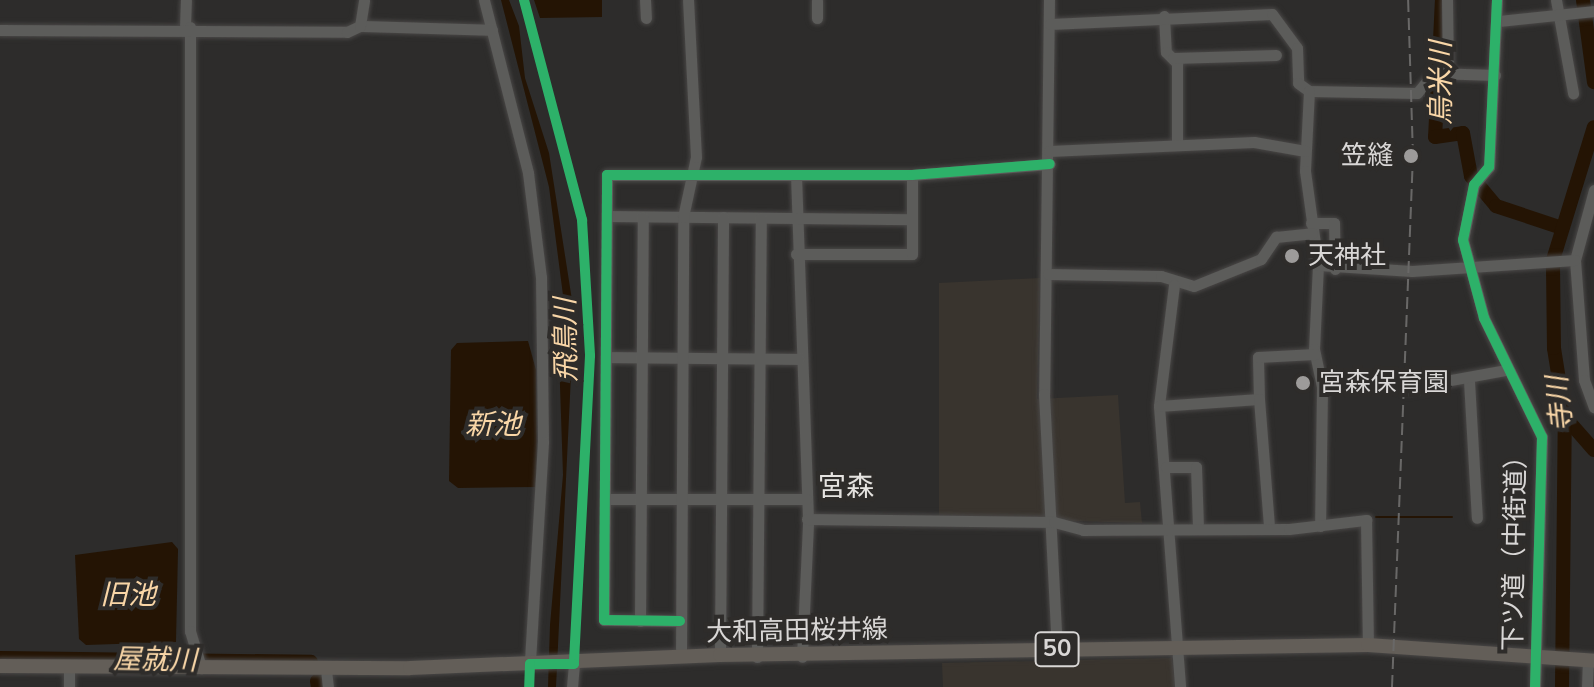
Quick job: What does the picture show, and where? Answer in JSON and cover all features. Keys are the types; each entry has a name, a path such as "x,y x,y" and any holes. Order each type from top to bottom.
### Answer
{"main road":[{"name":"大和高田桜井線","path":"0,666 200,661 326,669 572,664 720,655 802,657 1057,649 1368,645 1536,660 1589,661"}],"street":[{"path":"186,0 190,631 200,661"},
{"path":"360,26 364,0"},
{"path":"484,0 528,173 542,289 533,664"},
{"path":"645,0 646,18"},
{"path":"681,656 683,217 692,175 688,0"},
{"path":"817,0 817,18"},
{"path":"1049,0 1048,274 1044,394 1054,522 1057,649"},
{"path":"1249,0 1249,13"},
{"path":"1447,0 1448,73"},
{"name":"下ツ道（中街道）","path":"1497,0 1499,21 1489,167 1467,207 1469,266 1506,370 1542,437 1535,687"},
{"path":"1556,0 1573,93"},
{"path":"1499,21 1560,17 1594,11"},
{"path":"1050,24 1249,13 1281,20 1297,48 1298,83 1309,91 1417,93 1429,76 1448,73 1495,75"},
{"path":"1164,16 1166,52 1173,58 1276,55"},
{"path":"0,30 188,27 347,32 360,26 492,30"},
{"path":"1173,58 1177,145"},
{"path":"1309,91 1305,151 1311,228 1318,265 1311,288 1315,354 1322,373 1320,526"},
{"path":"680,621 604,620 607,175 912,175 1177,145 1254,142 1305,151"},
{"path":"796,175 799,359 807,519 802,657"},
{"path":"796,254 912,254 912,175"},
{"path":"1594,190 1572,261 1582,364 1594,407"},
{"path":"607,216 912,219"},
{"path":"640,621 643,217"},
{"path":"720,655 723,217"},
{"path":"757,657 761,218"},
{"path":"1048,274 1161,276 1174,285 1214,281 1261,259 1276,237 1334,223 1335,269"},
{"path":"1318,265 1335,269 1572,261"},
{"path":"1174,285 1159,406 1166,467 1175,647 1180,687"},
{"path":"1269,526 1258,357 1315,354"},
{"path":"606,357 799,359"},
{"path":"1407,388 1469,381 1506,370"},
{"path":"1469,381 1477,518"},
{"path":"1159,406 1259,399"},
{"path":"1166,467 1196,467 1198,527"},
{"path":"605,499 806,499"},
{"path":"807,519 1054,522 1083,530 1320,526 1366,520 1368,645"},
{"path":"1587,687 1589,661"},
{"path":"572,664 572,687"},
{"path":"69,666 69,687"},
{"path":"326,669 328,687"}],"shaded area":[{"path":"1040,278 1037,399 1118,395 1125,503 1140,502 1142,523 939,517 939,283"},
{"path":"1172,658 1175,687 943,687 942,663"}],"water":[{"name":"飛鳥川","path":"501,0 509,0 519,26 525,78 549,153 574,313 556,687 548,687 563,475 559,356 567,326 549,187"},
{"path":"534,0 602,0 602,17 540,18"},
{"name":"新池","path":"528,341 536,370 537,487 458,488 449,481 451,350 457,343"},
{"name":"旧池","path":"172,542 178,549 176,642 86,645 79,639 75,555"}],"waterway":[{"name":"烏米川","path":"1442,0 1435,137 1463,133 1471,176 1496,206 1562,228"},
{"name":"寺川","path":"1583,0 1594,82"},
{"name":"寺川","path":"1562,687 1565,417 1554,348 1553,260 1594,127"},
{"path":"1565,417 1594,450"},
{"path":"1376,517 1452,517"},
{"name":"屋就川","path":"0,658 311,662"},
{"name":"屋就川","path":"317,681 318,687"}],"railway":[{"path":"1392,687 1413,156 1408,0"}],"cycle path":[{"path":"524,0 582,220 590,356 574,664 530,664 529,687"},
{"path":"1497,0 1489,167 1474,185 1463,240 1484,318 1542,437 1535,687"},
{"path":"680,621 604,620 607,175 912,175 1050,164"}],"place":[{"name":"笠縫","path":"1411,156"},
{"name":"天神社","path":"1292,256"},
{"name":"宮森保育園","path":"1303,383"}],"district":[{"name":"宮森","path":"846,487"}]}
